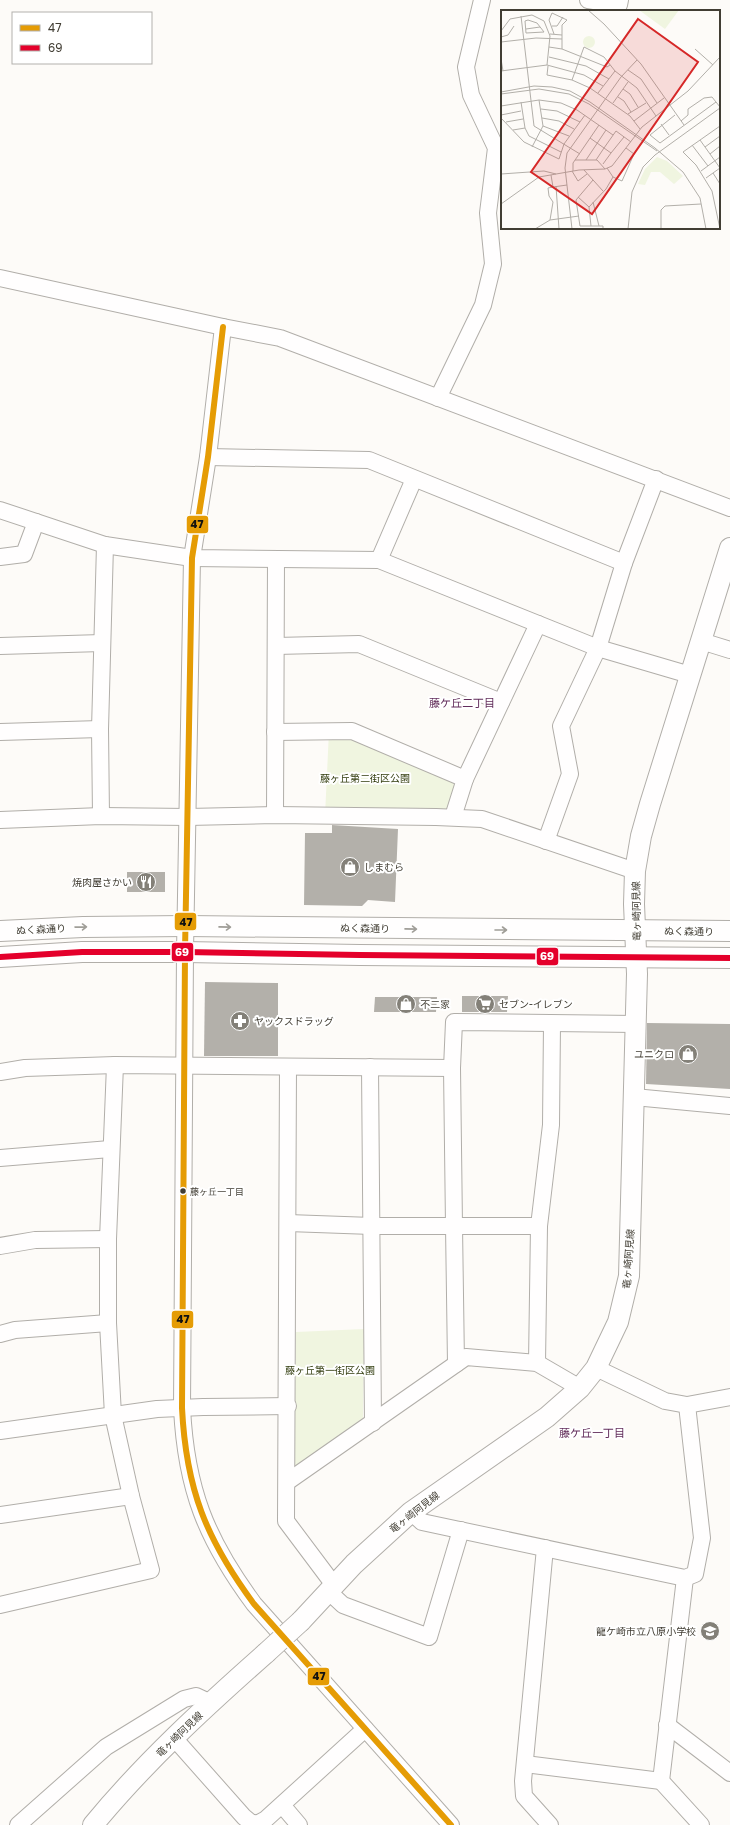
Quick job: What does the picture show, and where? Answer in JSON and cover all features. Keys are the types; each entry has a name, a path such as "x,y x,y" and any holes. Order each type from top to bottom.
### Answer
{"main road":[{"name":"竜ヶ崎阿見線","path":"93,1825 174,1738 301,1621 331,1588 377,1542 411,1512 547,1417 580,1388 596,1368 618,1322 629,1276 637,957 635,930 635,871 641,836 650,804 730,548"},
{"name":"ぬく森通り","path":"0,931 186,926 730,932"},
{"path":"0,958 82,952 185,952 368,956 730,958"}],"street":[{"path":"438,398 483,305 493,264 488,213 496,148 471,96 466,67 482,0"},
{"path":"588,0 619,5 620,0"},
{"path":"0,278 280,338 730,508"},
{"path":"223,327 208,457 192,558 185,952 182,1408 190,1474 198,1506 211,1535 229,1570 254,1604 451,1825"},
{"path":"208,457 369,460 624,563"},
{"path":"379,560 414,479"},
{"path":"546,841 570,774 562,726 598,648 624,563 656,479"},
{"path":"0,510 105,545 192,558 379,560 598,648 690,675"},
{"path":"0,557 24,554 36,522"},
{"path":"100,816 100,729 105,545"},
{"path":"274,815 276,559"},
{"path":"453,817 465,779 538,624"},
{"path":"701,641 730,650"},
{"path":"0,646 102,643"},
{"path":"276,646 358,644 501,702"},
{"path":"0,732 100,729"},
{"path":"275,732 352,731 465,779"},
{"path":"0,820 100,816 188,817 274,815 453,817 482,819 635,871"},
{"path":"456,1364 452,1068 454,1022 636,1024"},
{"path":"537,1363 539,1226 552,1125 552,1024"},
{"path":"0,1605 151,1570 131,1496 113,1415 108,1322 108,1239 110,1150 115,1065"},
{"path":"0,1072 25,1068 115,1065 452,1068"},
{"path":"288,1067 288,1406 286,1522 343,1605 428,1637 461,1530"},
{"path":"370,1068 373,1423"},
{"path":"634,1098 730,1106"},
{"path":"0,1158 110,1150"},
{"path":"288,1223 372,1226 539,1226"},
{"path":"0,1246 35,1240 108,1239"},
{"path":"0,1334 14,1330 108,1322"},
{"path":"287,1482 466,1357 537,1363 580,1388"},
{"path":"596,1368 665,1401 687,1405 730,1397"},
{"path":"411,1512 422,1522 685,1578 696,1574 702,1538 687,1405"},
{"path":"0,1431 156,1409 288,1406"},
{"path":"0,1515 131,1496"},
{"path":"546,1548 523,1781 524,1796 550,1825"},
{"path":"661,1781 685,1578"},
{"path":"18,1825 106,1747 184,1699 196,1696 211,1703"},
{"path":"667,1725 730,1773"},
{"path":"174,1738 244,1817 257,1825 282,1805 365,1729"},
{"path":"525,1764 661,1781 701,1825"},
{"path":"282,1805 300,1825"}],"green space":[{"name":"藤ヶ丘第二街区公園","path":"329,731 465,779 453,817 325,816"},
{"name":"藤ヶ丘第一街区公園","path":"364,1329 363,1418 298,1466 294,1465 296,1332"}],"building":[{"name":"しまむら","path":"332,825 398,829 395,902 368,900 362,906 304,905 305,833 332,833"},
{"name":"焼肉屋さかい","path":"127,872 165,872 165,892 127,892"},
{"path":"205,982 278,983 278,1056 204,1056"},
{"name":"セブン-イレブン","path":"462,996 508,996 507,1012 462,1012"},
{"name":"不二家","path":"375,997 437,997 436,1012 374,1012"},
{"name":"ユニクロ","path":"647,1023 730,1024 730,1089 646,1084"}],"transit line":[{"name":"47","path":"223,327 208,457 192,558 185,952 182,1408 188,1464 194,1488 211,1535 237,1580 254,1604 451,1825"},
{"name":"69","path":"0,957 82,952 185,952 730,958"}],"place":[{"name":"しまむら","path":"350,867"},
{"name":"焼肉屋さかい","path":"146,882"},
{"name":"不二家","path":"406,1004"},
{"name":"セブン-イレブン","path":"485,1004"},
{"name":"ヤックスドラッグ","path":"240,1021"},
{"name":"ユニクロ","path":"688,1054"},
{"name":"藤ヶ丘一丁目","path":"183,1191"},
{"name":"龍ケ崎市立八原小学校","path":"710,1631"}],"district":[{"name":"藤ケ丘二丁目","path":"462,702"},
{"name":"藤ケ丘一丁目","path":"592,1432"}]}
